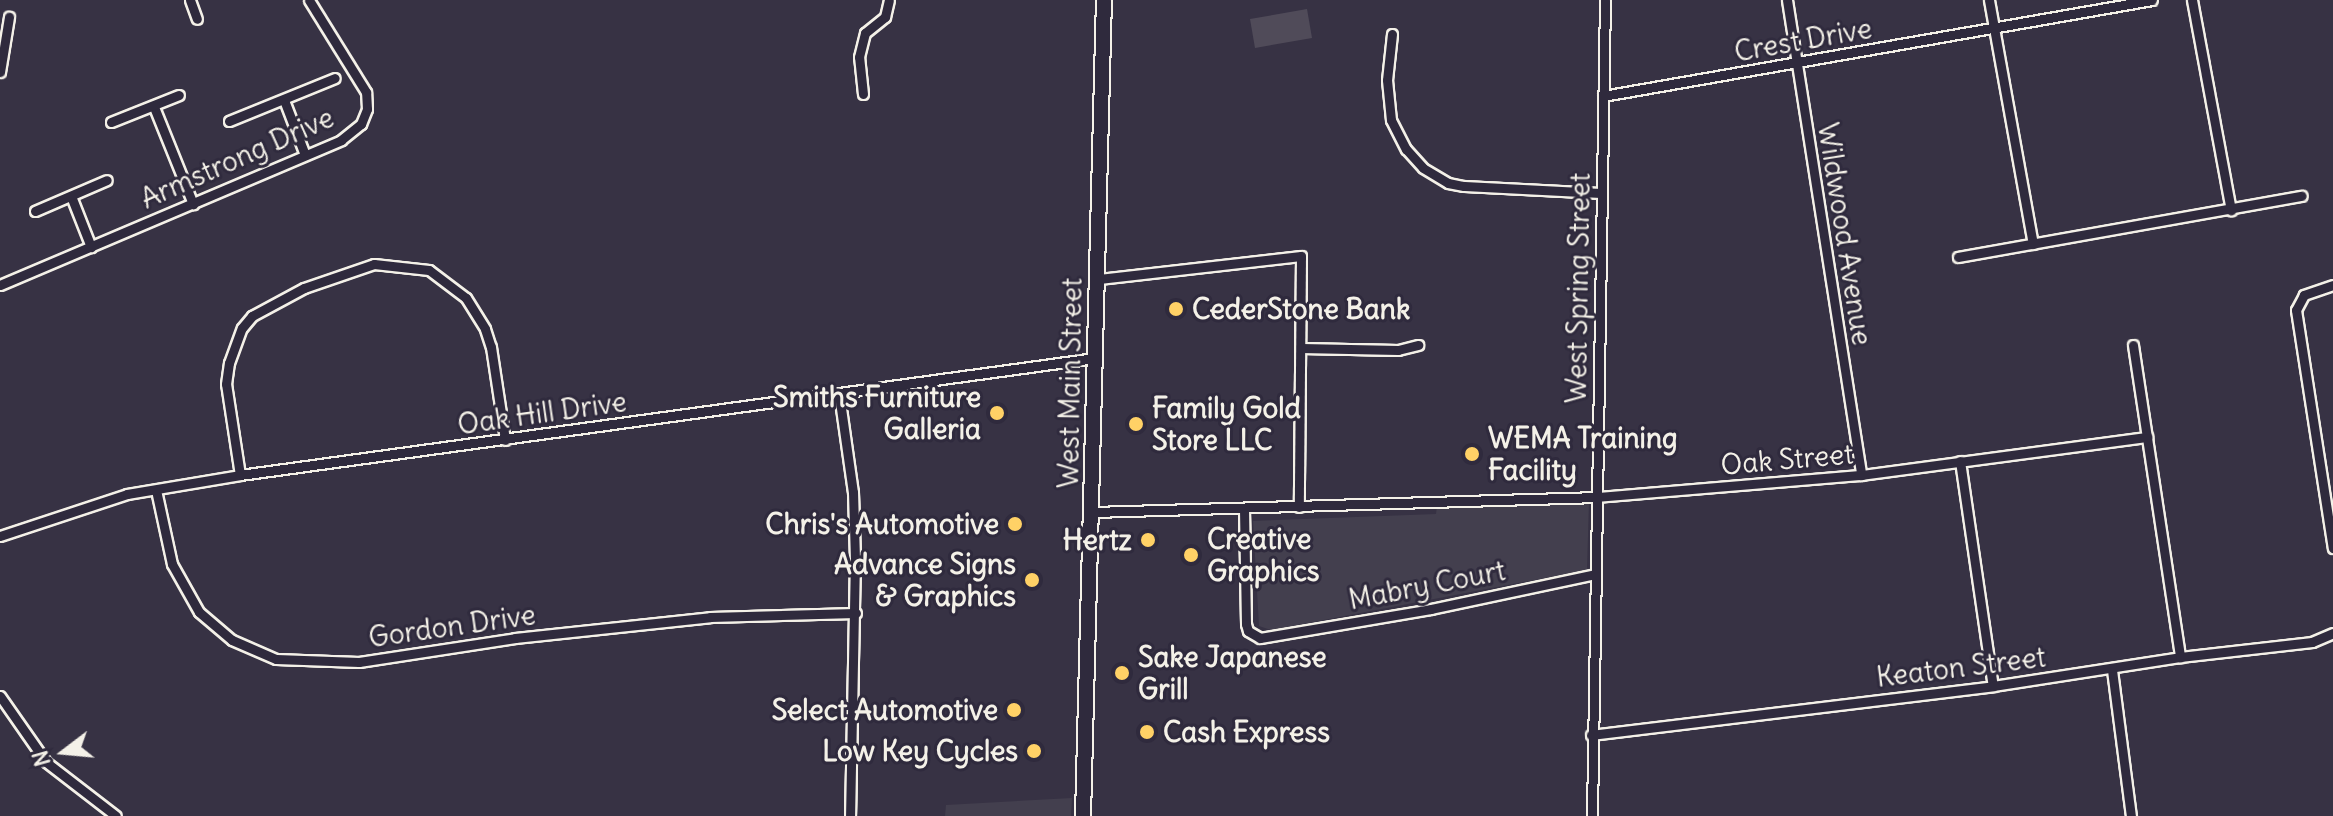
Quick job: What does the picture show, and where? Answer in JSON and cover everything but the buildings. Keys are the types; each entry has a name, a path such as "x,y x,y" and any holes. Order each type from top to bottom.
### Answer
{"main road":[{"name":"West Main Street","path":"1083,816 1104,0"}],"street":[{"path":"190,0 197,19"},
{"name":"Armstrong Drive","path":"0,285 341,140 361,124 367,103 366,92 309,0"},
{"path":"863,94 859,57 865,33 885,17 889,0"},
{"name":"West Spring Street","path":"1592,816 1605,0"},
{"name":"Wildwood Avenue","path":"1787,0 1861,475"},
{"path":"1989,0 2033,244"},
{"name":"Crest Drive","path":"1603,96 1796,65 2152,0"},
{"path":"2192,0 2231,210"},
{"path":"0,72 9,17"},
{"path":"1392,34 1387,80 1391,120 1406,149 1423,168 1448,183 1464,186 1601,193"},
{"path":"229,121 335,78"},
{"path":"111,122 179,95"},
{"path":"284,100 305,155"},
{"path":"154,107 193,204"},
{"path":"35,211 107,180"},
{"path":"71,196 91,247"},
{"path":"1958,257 2302,196"},
{"path":"1099,279 1301,256 1299,507"},
{"path":"240,475 226,384 229,363 242,328 252,316 308,286 374,264 429,270 466,298 485,329 491,347 505,440"},
{"path":"2333,285 2304,295 2296,310 2333,548"},
{"path":"1301,348 1398,350 1418,345"},
{"path":"2133,345 2180,657"},
{"name":"Oak Hill Drive","path":"0,536 93,504 240,475 1095,358"},
{"path":"839,394 853,492 856,613 850,816"},
{"name":"Oak Street","path":"1093,512 1597,497 1861,475 2147,437"},
{"path":"1960,461 1993,686"},
{"name":"Gordon Drive","path":"156,490 172,564 199,612 232,640 276,659 359,662 515,638 710,617 856,613"},
{"name":"Mabry Court","path":"1244,509 1246,624 1248,631 1260,638 1431,609 1595,574"},
{"name":"Keaton Street","path":"1591,735 2112,670 2180,657 2312,642 2333,633"},
{"path":"2112,670 2131,816"},
{"path":"0,696 46,762 116,816"}],"shaded area":[{"path":"1307,9 1312,38 1255,48 1250,19"},
{"path":"1589,502 1587,570 1271,630 1259,626 1253,521 1436,514 1437,506"},
{"path":"1072,798 1071,816 945,816 946,805"}],"place":[{"name":"CederStone Bank","path":"1176,309"},
{"name":"Smiths Furniture Galleria","path":"997,413"},
{"name":"Family Gold Store LLC","path":"1136,424"},
{"name":"WEMA Training Facility","path":"1472,454"},
{"name":"Chris's Automotive","path":"1015,524"},
{"name":"Hertz","path":"1148,540"},
{"name":"Creative Graphics","path":"1191,555"},
{"name":"Advance Signs & Graphics","path":"1032,580"},
{"name":"Sake Japanese Grill","path":"1122,673"},
{"name":"Select Automotive","path":"1014,710"},
{"name":"Cash Express","path":"1147,732"},
{"name":"Low Key Cycles","path":"1034,751"}]}
